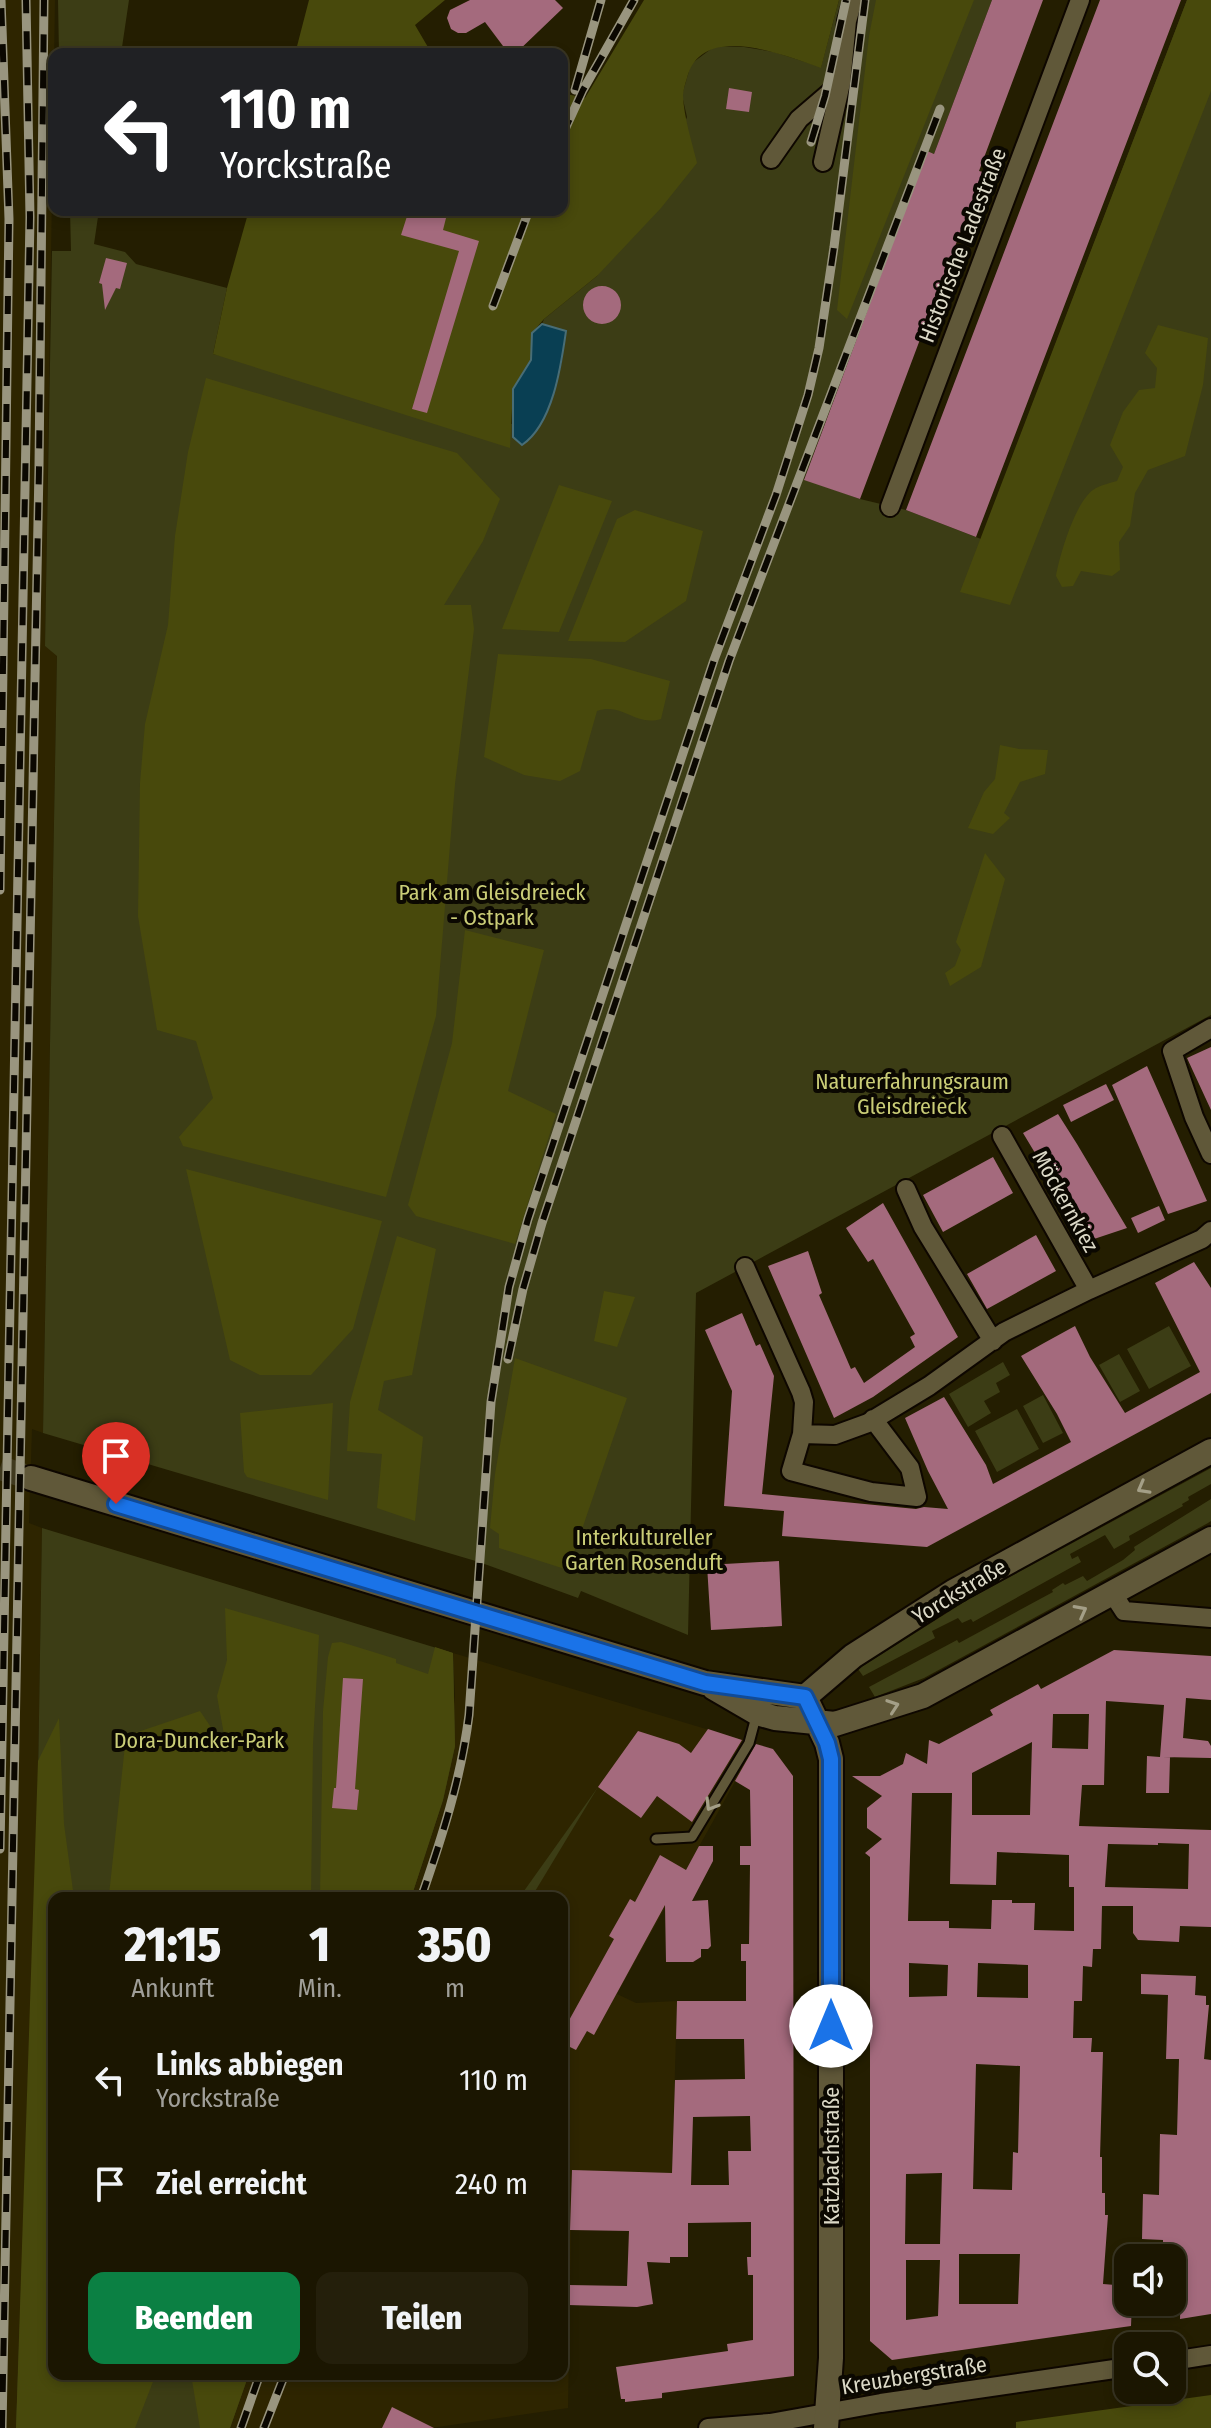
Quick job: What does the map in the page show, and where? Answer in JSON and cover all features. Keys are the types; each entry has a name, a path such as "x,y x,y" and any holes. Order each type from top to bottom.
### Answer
{"main road":[{"name":"Yorckstraße","path":"805,1697 853,1656 953,1592 1211,1451"},
{"path":"31,1478 705,1683 805,1697"},
{"path":"705,1683 757,1713 835,1724 923,1696 1211,1539"},
{"name":"Katzbachstraße","path":"805,1697 831,1759 831,2358 826,2420"}],"street":[{"path":"823,162 841,83 847,21 853,0"},
{"name":"Historische Ladestraße","path":"890,507 1080,0"},
{"path":"771,159 799,119 841,83"},
{"path":"1211,1028 1172,1051 1194,1117 1211,1154"},
{"name":"Möckernkiez","path":"1002,1136 1089,1290"},
{"path":"906,1189 923,1227 993,1341"},
{"path":"802,1434 835,1435 873,1419 929,1386 1004,1332 1089,1290 1208,1242"},
{"path":"745,1267 804,1402 802,1434 791,1471 871,1492 917,1497 910,1468 873,1419"},
{"path":"1113,1594 1124,1611 1211,1618"},
{"path":"1186,2359 1211,2355"},
{"name":"Kreuzbergstraße","path":"708,2428 826,2420 1114,2369"}],"lane":[{"path":"656,1839 692,1837 749,1743 757,1713"}],"shaded area":[{"path":"0,0 55,0 54,48 48,48 48,216 52,216 45,646 57,655 43,1433 32,1429 29,1523 42,1528 37,1842 16,2428 0,2428"},
{"path":"453,1653 756,1744 617,1994 636,2003 677,2001 672,2173 572,2171 568,2408 431,2428 230,2428 247,2380 568,2380 568,1892 413,1892 443,1800 455,1695"}],"green space":[{"path":"58,0 129,0 122,48 59,48"},
{"path":"309,0 445,0 415,25 428,48 297,48"},
{"path":"644,0 839,0 821,68 766,50 745,47 726,46 709,51 696,61 687,78 683,96 697,163 661,208 597,276 544,319 532,333 531,360 513,389 510,448 213,354 247,216 568,216 568,94 585,98"},
{"name":"Park am Gleisdreieck - Ostpark","path":"839,0 992,0 934,154 927,152 804,479 860,499 906,510 981,539 1187,0 1211,0 1211,1015 696,1293 688,1635 581,1591 578,1598 479,1562 43,1433 57,656 45,646 52,251 71,251 70,216 98,216 94,244 125,252 136,264 227,288 213,354 512,424 513,437 553,397 565,332 542,324 544,319 597,276 673,151 687,117 682,95 691,64 715,46 774,52 821,67"},
{"path":"876,0 974,0 847,319 837,310 869,36"},
{"path":"1187,0 1211,0 1211,91 1010,605 960,592"},
{"path":"1158,325 1208,338 1203,385 1185,456 1148,470 1135,493 1130,526 1119,542 1120,570 1112,576 1081,571 1073,586 1062,587 1056,576 1074,517 1086,497 1096,488 1117,481 1123,467 1110,445 1123,412 1139,390 1155,388 1157,368 1145,353"},
{"path":"206,378 457,453 500,499 483,541 444,605 471,605 474,629 455,784 436,1016 386,1197 183,1146 179,1137 213,1098 196,1041 157,1030 138,916 140,783 145,724 168,625 175,536 188,452"},
{"path":"559,485 612,501 559,632 502,629"},
{"path":"635,510 703,531 686,601 625,642 568,641 617,519"},
{"path":"498,654 591,659 670,681 661,719 644,720 606,709 597,711 580,771 560,781 524,775 484,757"},
{"path":"1000,745 1048,750 1045,774 1020,782 1004,813 1010,818 993,834 968,828 984,792 995,779"},
{"path":"985,853 1005,879 981,967 950,986 945,973 955,966 961,950 956,942"},
{"path":"465,930 544,950 508,1091 556,1114 515,1244 416,1216 408,1205 452,1043"},
{"path":"186,1169 382,1221 353,1329 311,1375 260,1375 230,1360"},
{"path":"397,1236 436,1249 412,1375 384,1381 378,1410 423,1437 415,1521 377,1508 382,1454 347,1451 350,1402"},
{"path":"604,1291 635,1297 617,1347 594,1341"},
{"path":"1169,1326 1191,1366 1149,1389 1127,1349"},
{"path":"1119,1354 1140,1391 1120,1402 1099,1365"},
{"path":"515,1358 627,1398 568,1570 499,1548 499,1534 490,1528 495,1474"},
{"path":"1003,1362 1010,1375 996,1383 1000,1392 984,1401 991,1413 968,1427 949,1394"},
{"path":"1043,1395 1063,1433 1043,1443 1023,1406"},
{"path":"333,1403 328,1500 247,1477 244,1472 240,1413"},
{"path":"1017,1409 1039,1449 997,1472 975,1431"},
{"path":"1211,1468 1211,1484 1188,1497 1183,1506 1129,1536 1130,1540 1114,1549 1105,1535 1070,1554 1072,1559 1078,1556 1081,1562 973,1622 971,1619 962,1623 958,1618 932,1631 935,1638 863,1676 858,1669 969,1599"},
{"path":"1211,1499 1211,1521 1208,1523 924,1678 875,1697 869,1687 957,1640 959,1643 1053,1592 1063,1583 1065,1585 1083,1576 1087,1581 1123,1560 1135,1550 1134,1547"},
{"name":"Dora-Duncker-Park","path":"42,1528 453,1653 455,1746 443,1800 413,1892 48,1892 48,2380 247,2380 230,2428 16,2428 37,1842"},
{"path":"225,1608 319,1635 313,1744 311,1892 109,1892 126,1736 200,1711 227,1751 217,1696 227,1660"},
{"path":"341,1642 396,1659 396,1663 428,1674 435,1647 453,1653 455,1746 443,1800 413,1892 320,1892 323,1711 332,1643"},
{"path":"59,1718 64,1824 73,1892 48,1892 48,2380 154,2380 135,2428 16,2428 38,1761"},
{"path":"598,1787 535,1892 523,1892"},
{"path":"192,2380 247,2380 230,2428 200,2428"},
{"path":"1211,2395 1211,2428 1016,2428 1016,2422 1146,2404 1186,2404 1186,2398"}],"water":[{"path":"542,324 566,331 564,345 548,409 533,436 522,445 513,437 513,389 531,360 532,333"}],"building":[{"path":"470,0 555,0 563,8 521,48 504,48 485,22 466,33 458,33 451,29 447,18 450,10"},
{"path":"992,0 1043,0 979,171 983,172 860,499 804,480 927,151 934,154"},
{"path":"1100,0 1181,0 976,537 906,510"},
{"path":"729,88 752,92 749,112 726,109"},
{"path":"407,216 446,216 443,230 479,241 427,413 412,409 459,251 401,235"},
{"path":"106,258 127,263 120,289 116,288 105,310 102,284 99,283"},
{"path":"602,286 615,292 621,305 615,318 602,324 589,318 583,305 589,292"},
{"path":"1211,1047 1211,1110 1187,1058"},
{"path":"1147,1066 1207,1201 1168,1214 1112,1085"},
{"path":"1106,1084 1114,1100 1071,1122 1063,1105"},
{"path":"1058,1114 1127,1228 1088,1241 1023,1133"},
{"path":"993,1157 1013,1193 943,1232 923,1195"},
{"path":"883,1203 958,1337 873,1397 834,1418 768,1266 808,1251 822,1293 819,1295 851,1369 855,1367 864,1383 915,1347 910,1337 915,1334 873,1259 868,1262 846,1228"},
{"path":"1159,1206 1165,1220 1138,1233 1131,1218"},
{"path":"1036,1235 1056,1271 987,1309 967,1274"},
{"path":"1194,1262 1211,1288 1211,1393 927,1547 782,1536 784,1511 724,1506 732,1391 705,1330 742,1313 756,1346 760,1344 774,1376 762,1494 916,1509 948,1509 905,1418 944,1397 986,1465 993,1484 1071,1442 1021,1356 1075,1326 1090,1357 1125,1413 1200,1372 1155,1283"},
{"path":"779,1561 782,1626 711,1630 707,1565"},
{"path":"1114,1650 1211,1656 1211,1700 1186,1698 1183,1738 1208,1741 1211,1758 1170,1757 1169,1793 1146,1793 1147,1756 1160,1757 1164,1705 1106,1701 1104,1785 1082,1785 1079,1826 1211,1830 1211,1927 1180,1926 1179,1942 1138,1940 1133,1933 1133,1906 1102,1906 1101,1949 1093,1949 1092,1967 1083,1966 1082,2001 1074,2001 1073,2038 1092,2038 1091,2052 1103,2052 1100,2157 1105,2215 1108,2215 1103,2284 1114,2285 1114,2316 1131,2316 1131,2326 892,2360 870,2341 870,1857 865,1853 882,1839 867,1828 867,1808 882,1796 852,1776 880,1776 903,1764 906,1753 927,1764 929,1740 939,1744 993,1715 990,1710 1038,1684 1041,1689","holes":["1053,1714 1089,1714 1088,1749 1052,1748","1032,1742 1030,1815 972,1815 972,1773","912,1793 952,1793 950,1884 996,1885 997,1852 1069,1855 1069,1887 1074,1887 1074,1931 1034,1930 1035,1903 1012,1903 1012,1900 992,1900 991,1929 949,1928 949,1921 908,1921","1108,1844 1189,1844 1188,1889 1105,1887","909,1963 948,1965 947,1996 909,1997","978,1963 1028,1965 1028,1998 977,1997","976,2064 1020,2066 1018,2153 1013,2152 1012,2190 973,2189","942,2173 940,2244 905,2244 906,2174","959,2254 1020,2254 1018,2304 959,2304","906,2260 940,2260 938,2316 906,2320"]},
{"path":"343,1678 363,1679 355,1789 359,1790 357,1810 332,1808"},
{"path":"708,1729 742,1740 692,1822 657,1796 641,1818 598,1787 638,1731 679,1744 691,1753"},
{"path":"756,1744 773,1749 793,1776 794,2376 662,2393 662,2398 625,2402 621,2399 616,2367 728,2351 727,2344 753,2340 753,2275 748,2275 747,2257 751,2257 751,2222 688,2223 688,2257 670,2257 670,2263 647,2262 653,2304 637,2307 568,2305 569,2285 627,2286 629,2231 570,2230 572,2170 672,2173 675,2080 745,2079 744,2039 676,2039 677,2001 746,2001 746,1961 741,1961 741,1944 749,1944 750,1865 740,1865 740,1846 751,1846 750,1790 735,1781","holes":["750,2116 751,2151 728,2151 729,2185 691,2185 693,2117"]},
{"path":"699,1846 713,1846 713,1861 692,1901 708,1900 711,1946 701,1949 701,1957 693,1962 666,1962 665,1905 594,2035 587,2031 576,2050 568,2046 568,2022 614,1939 609,1936 630,1899 635,1902 660,1855 686,1870"},
{"path":"1141,1974 1196,1976 1195,1995 1206,1996 1206,2005 1209,2005 1204,2059 1211,2060 1211,2314 1180,2319 1180,2316 1186,2316 1186,2244 1163,2244 1163,2240 1142,2239 1143,2194 1159,2195 1160,2134 1177,2135 1179,2059 1166,2059 1168,1995 1141,1994"},
{"path":"392,2407 434,2428 382,2428"}],"tunnel":[{"path":"0,1468 31,1478"}],"railway":[{"path":"0,890 9,219 1,0"},
{"path":"0,1849 30,217 26,0"},
{"path":"2,2428 39,468 44,0"},
{"path":"575,90 601,0"},
{"path":"568,123 634,0"},
{"path":"811,142 825,96 846,0"},
{"path":"423,1892 456,1785 466,1739 491,1402 509,1287 528,1219 714,660 776,495 808,395 819,348 834,247 865,0"},
{"path":"508,1359 523,1289 542,1223 729,661 940,109"},
{"path":"493,306 527,216"},
{"path":"241,2428 258,2380"},
{"path":"264,2428 283,2380"}],"route":[{"path":"116,1504 705,1683 805,1697 827,1743 831,1759 831,2026"}],"park label":[{"name":"Naturerfahrungsraum Gleisdreieck","path":"912,1094"},
{"name":"Interkultureller Garten Rosenduft","path":"644,1550"}]}
